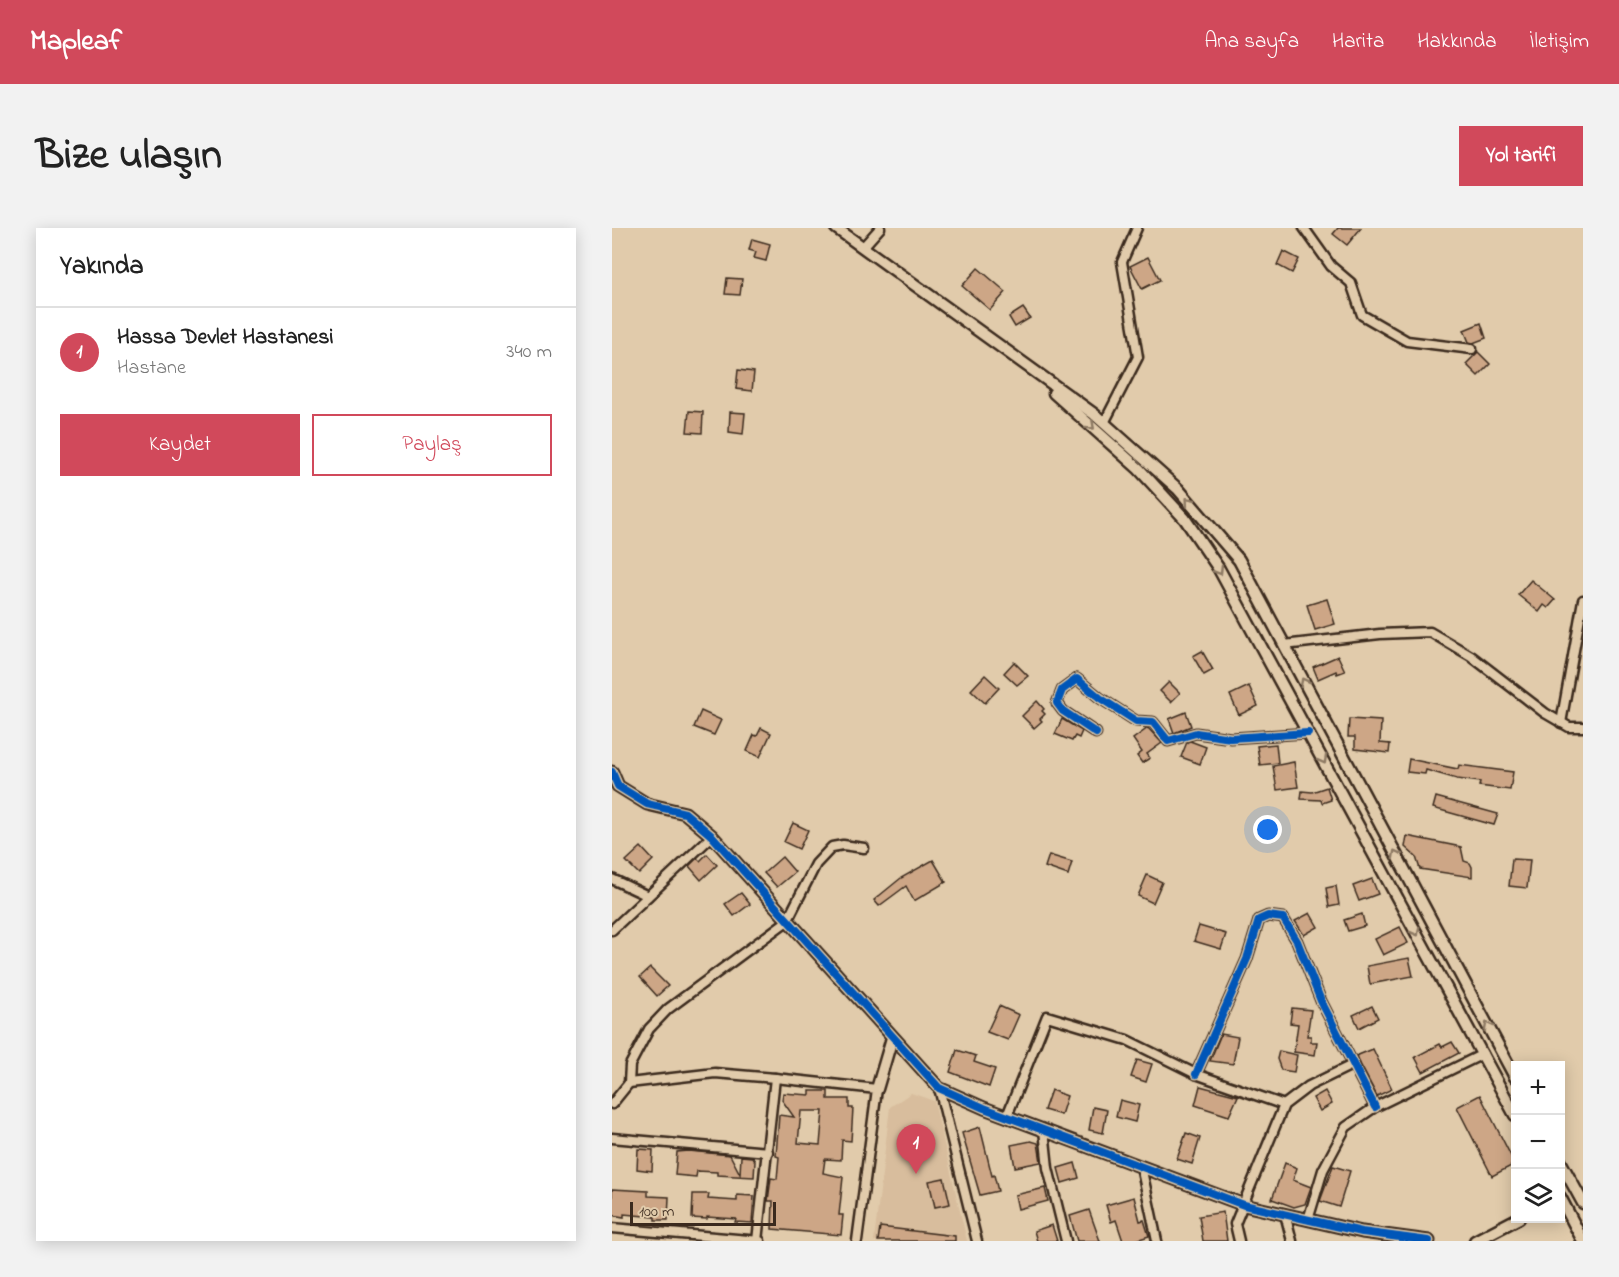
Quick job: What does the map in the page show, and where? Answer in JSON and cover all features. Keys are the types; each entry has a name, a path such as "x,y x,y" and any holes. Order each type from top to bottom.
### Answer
{"main road":[{"path":"836,228 1104,423 1178,489 1239,560 1511,1070"},
{"path":"1016,358 1139,469 1185,519 1219,569 1511,1107"},
{"path":"612,772 618,786 647,804 685,813 712,836 939,1088 1244,1205 1362,1232 1429,1241"},
{"path":"877,1089 892,1038"},
{"path":"1565,1169 1581,1197 1565,1199"},
{"path":"1565,1208 1582,1241"},
{"path":"1475,1241 1511,1222"}],"street":[{"path":"863,247 880,228"},
{"path":"1104,423 1138,357 1122,262 1137,228"},
{"path":"1304,228 1331,266 1352,283 1362,315 1407,341 1472,349"},
{"path":"1561,723 1583,600"},
{"path":"1284,645 1380,634 1430,632 1471,656 1561,723 1569,727 1583,727"},
{"path":"1096,733 1063,711 1057,703 1062,690 1077,679 1100,698 1136,722 1153,722 1168,741 1197,732 1231,738 1308,733"},
{"path":"612,930 712,836"},
{"path":"612,1104 629,1083 630,1065 649,1029 668,1009 788,921 816,864 831,848 843,845 864,848"},
{"path":"612,879 648,896"},
{"path":"1196,1074 1247,959 1259,921 1268,916 1283,918 1297,941 1321,1001 1375,1107"},
{"path":"1007,1116 1047,1016 1127,1040 1196,1074 1284,1105"},
{"path":"1308,1220 1323,1170 1347,1127 1375,1107 1483,1054"},
{"path":"1239,1241 1235,1224 1284,1105 1309,1086 1354,1064"},
{"path":"629,1083 714,1073 877,1089 856,1241"},
{"path":"612,1228 758,1241 775,1078"},
{"path":"939,1088 977,1241"},
{"path":"1044,1130 1048,1168 1066,1241"},
{"path":"612,1138 768,1152"},
{"path":"1140,1166 1157,1241"},
{"path":"1285,1214 1292,1241"}],"shaded area":[{"path":"911,1093 934,1101 967,1241 874,1241 890,1107"}],"building":[{"path":"1338,228 1361,228 1347,245 1333,234"},
{"path":"752,239 770,244 766,261 754,258 756,252 749,250"},
{"path":"1283,251 1299,259 1292,273 1277,265"},
{"path":"1148,257 1160,280 1142,289 1130,266"},
{"path":"978,268 1006,292 990,310 962,286"},
{"path":"727,278 742,279 740,295 725,294"},
{"path":"1023,308 1030,318 1015,327 1009,317"},
{"path":"1481,323 1486,338 1473,343 1469,342 1464,330"},
{"path":"1478,352 1490,364 1478,376 1466,364"},
{"path":"738,370 754,372 752,391 736,389"},
{"path":"689,411 703,412 702,433 687,432"},
{"path":"730,412 745,413 743,434 729,432"},
{"path":"1531,580 1555,600 1548,608 1544,605 1539,612 1518,595"},
{"path":"1327,599 1335,624 1315,630 1307,605"},
{"path":"1202,651 1213,670 1204,675 1193,656"},
{"path":"1338,656 1345,671 1337,674 1336,671 1318,679 1313,667"},
{"path":"1014,662 1028,676 1017,685 1004,673"},
{"path":"985,675 999,688 985,703 971,690"},
{"path":"1169,682 1180,693 1171,702 1160,691"},
{"path":"1249,686 1258,706 1239,715 1230,695"},
{"path":"1037,701 1045,714 1040,719 1042,721 1034,728 1022,716"},
{"path":"701,711 721,720 714,735 694,727"},
{"path":"1186,712 1191,726 1174,733 1169,719"},
{"path":"1062,719 1082,731 1079,738 1075,736 1072,741 1055,734"},
{"path":"1349,719 1381,721 1380,743 1390,744 1389,753 1355,749 1355,737 1348,737"},
{"path":"761,728 771,733 760,757 747,751 754,735 757,736"},
{"path":"1148,728 1162,743 1147,754 1150,758 1142,763 1137,756 1142,752 1133,739"},
{"path":"1187,742 1206,747 1200,764 1181,757"},
{"path":"1276,744 1278,763 1260,765 1257,746"},
{"path":"1409,759 1458,769 1459,765 1513,772 1510,790 1479,786 1480,782 1457,779 1426,770 1425,774 1407,772"},
{"path":"1294,762 1298,787 1277,790 1273,766"},
{"path":"1327,787 1331,800 1322,803 1321,800 1301,799 1302,791 1312,792"},
{"path":"1436,797 1498,814 1494,825 1433,808"},
{"path":"793,823 808,830 799,849 784,842"},
{"path":"1407,836 1461,847 1464,861 1470,863 1472,867 1472,877 1420,869 1416,857 1405,847"},
{"path":"641,847 653,860 639,874 626,861"},
{"path":"707,854 717,865 701,880 689,866 697,858 700,861"},
{"path":"1049,855 1072,862 1068,875 1045,867"},
{"path":"782,857 795,872 777,887 764,873"},
{"path":"1512,859 1530,860 1527,888 1509,886"},
{"path":"933,860 946,882 914,901 906,886 879,906 874,900 901,878"},
{"path":"1147,875 1162,882 1153,903 1138,896"},
{"path":"1372,879 1378,894 1359,901 1353,886"},
{"path":"1336,886 1339,905 1329,907 1326,888"},
{"path":"741,893 750,904 734,916 725,904"},
{"path":"1310,913 1318,927 1304,935 1295,921"},
{"path":"1362,914 1365,926 1348,931 1344,920"},
{"path":"1199,926 1226,934 1221,949 1194,941"},
{"path":"1400,927 1408,943 1383,955 1375,939"},
{"path":"1409,958 1413,976 1370,984 1367,966"},
{"path":"650,968 668,986 657,996 640,977"},
{"path":"999,1006 1019,1015 1008,1040 987,1032"},
{"path":"1372,1006 1378,1018 1359,1028 1353,1015"},
{"path":"1292,1008 1311,1010 1307,1036 1311,1036 1311,1042 1317,1042 1315,1055 1294,1052 1298,1024 1290,1023"},
{"path":"1221,1034 1238,1037 1233,1064 1210,1061"},
{"path":"1452,1042 1459,1053 1423,1072 1415,1057 1440,1044 1442,1047"},
{"path":"1373,1049 1392,1089 1377,1096 1356,1056"},
{"path":"957,1050 976,1056 974,1062 995,1069 989,1087 950,1072"},
{"path":"1279,1051 1297,1055 1294,1072 1281,1070 1277,1059"},
{"path":"1137,1060 1152,1064 1146,1082 1131,1077"},
{"path":"1200,1086 1238,1096 1229,1116 1195,1105"},
{"path":"1051,1090 1067,1096 1061,1115 1044,1110"},
{"path":"810,1091 828,1091 828,1099 849,1099 849,1108 853,1108 851,1141 842,1140 841,1160 825,1159 823,1173 843,1177 839,1215 843,1215 841,1235 772,1229 773,1201 768,1201 771,1178 777,1179 779,1115 794,1117 782,1100 783,1093 810,1095","holes":["801,1111 823,1111 820,1145 798,1143"]},
{"path":"1325,1091 1332,1104 1320,1111 1313,1098"},
{"path":"1480,1095 1511,1156 1511,1166 1492,1176 1457,1107"},
{"path":"1120,1100 1139,1105 1135,1122 1116,1117"},
{"path":"1093,1107 1107,1110 1103,1133 1089,1130"},
{"path":"980,1127 998,1191 980,1195 962,1133"},
{"path":"1186,1133 1200,1138 1192,1164 1177,1159"},
{"path":"1031,1141 1038,1143 1041,1162 1015,1167 1011,1145"},
{"path":"638,1149 653,1150 652,1171 637,1169"},
{"path":"677,1152 730,1155 740,1174 741,1156 752,1157 755,1161 754,1177 717,1175 717,1172 697,1171 696,1177 675,1175"},
{"path":"1075,1163 1079,1178 1062,1183 1058,1168"},
{"path":"1285,1163 1297,1168 1293,1180 1311,1187 1305,1204 1294,1207 1272,1199"},
{"path":"1333,1166 1350,1171 1339,1207 1320,1201"},
{"path":"944,1178 950,1204 935,1207 929,1181"},
{"path":"1045,1188 1048,1201 1018,1209 1015,1195"},
{"path":"612,1189 648,1191 648,1196 669,1197 668,1220 624,1214 624,1217 612,1215"},
{"path":"693,1194 709,1194 708,1199 737,1201 737,1195 754,1196 752,1223 735,1222 736,1219 692,1218"},
{"path":"1134,1197 1140,1221 1144,1220 1149,1236 1133,1241 1123,1241 1116,1220 1111,1222 1106,1205"},
{"path":"1089,1210 1100,1241 1077,1241 1070,1216"},
{"path":"1223,1212 1227,1241 1203,1241 1199,1216"},
{"path":"1052,1225 1057,1241 1037,1241 1034,1231"},
{"path":"880,1227 955,1236 955,1241 878,1241"}],"cycle path":[{"path":"1096,733 1063,711 1057,703 1062,690 1077,679 1100,698 1136,721 1153,722 1168,741 1196,733 1231,738 1308,733"},
{"path":"612,772 618,786 647,804 685,813 712,836 939,1088 984,1108 1244,1205 1362,1232 1429,1241"},
{"path":"1196,1074 1247,959 1259,920 1268,916 1283,918 1297,941 1321,1001 1375,1107"}],"place":[{"name":"Hassa Devlet Hastanesi","path":"916,1174"}]}
